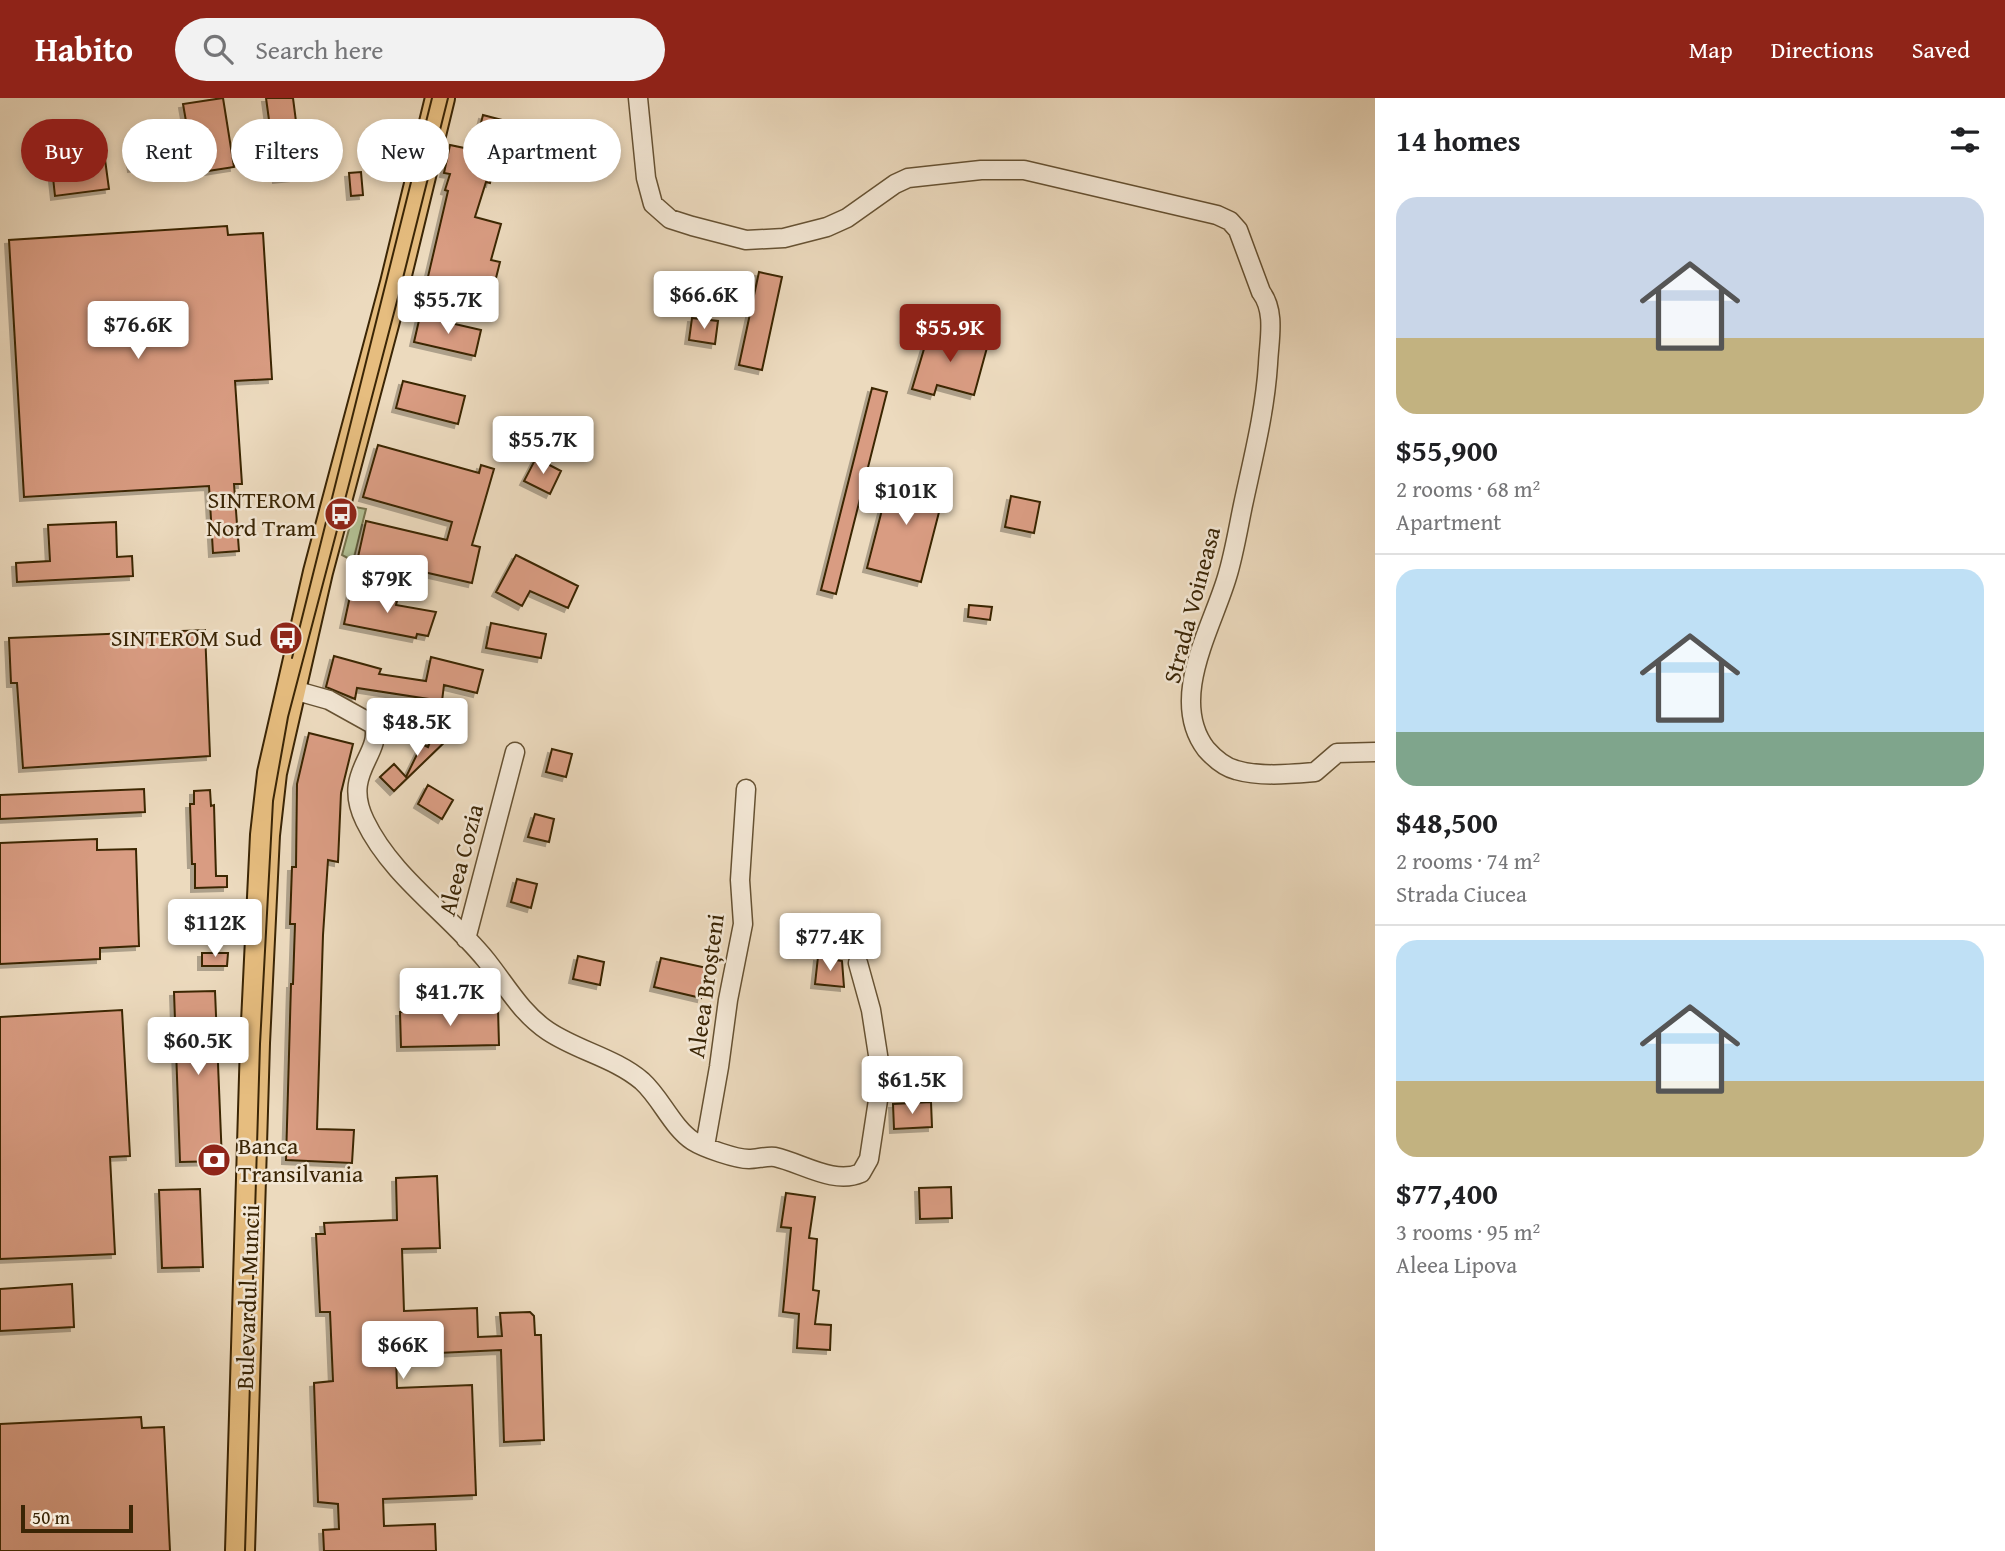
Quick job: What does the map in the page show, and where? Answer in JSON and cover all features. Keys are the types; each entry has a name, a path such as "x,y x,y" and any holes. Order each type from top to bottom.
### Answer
{"main road":[{"name":"Bulevardul Muncii","path":"240,1551 255,1043 265,835 272,773 318,572 395,284 440,98"}],"street":[{"name":"Strada Voineasa","path":"638,98 646,178 653,204 670,219 730,237 762,240 816,230 855,214 895,184 908,178 1002,169 1024,170 1217,215 1230,221 1238,230 1261,292 1267,300 1270,315 1263,409 1230,569 1192,681 1196,730 1204,746 1221,764 1248,773 1315,772 1337,753 1375,752"},
{"path":"290,689 329,700 374,725 376,731 373,741 358,778 358,805 384,852 399,871 485,959 530,1017 569,1043 629,1071 653,1092 695,1142 746,1159 774,1157 845,1177 854,1176 866,1168 878,1106 880,1068 872,1010 858,963"},
{"name":"Aleea Cozia","path":"466,939 515,752"},
{"name":"Aleea Broșteni","path":"705,1146 743,924 740,880 746,789"}],"green space":[{"path":"355,507 366,509 353,561 342,555"}],"building":[{"path":"223,98 231,148 231,167 217,170 217,119 186,119 183,104"},
{"path":"266,98 293,98 296,119 269,119"},
{"path":"483,115 498,119 482,119"},
{"path":"450,145 463,148 463,182 486,182 475,217 501,224 491,260 500,262 493,290 445,278 443,286 427,281 448,191 445,190 450,174"},
{"path":"357,172 357,182 362,182 363,195 351,196 349,173"},
{"path":"53,182 108,182 109,189 55,196"},
{"path":"227,226 228,235 263,233 272,379 235,381 242,484 234,484 239,551 213,553 209,486 24,497 9,240"},
{"path":"759,272 782,277 762,370 739,365"},
{"path":"420,316 481,330 475,356 414,342"},
{"path":"692,318 718,321 715,344 689,340"},
{"path":"930,329 988,344 974,395 937,385 934,395 912,389"},
{"path":"403,381 465,396 458,424 396,408"},
{"path":"872,388 887,392 836,594 821,590"},
{"path":"378,445 479,473 481,465 494,469 472,545 480,547 472,583 358,557 366,521 447,540 452,522 363,497"},
{"path":"536,458 561,471 550,494 524,481"},
{"path":"892,471 946,485 921,582 867,568"},
{"path":"1011,496 1040,502 1034,533 1005,527"},
{"path":"116,522 117,557 132,556 133,576 17,582 16,563 50,561 48,525"},
{"path":"516,555 578,586 568,608 530,591 522,606 496,592"},
{"path":"352,587 397,601 396,605 436,612 428,636 417,634 416,638 344,624"},
{"path":"969,605 992,607 990,620 968,617"},
{"path":"491,623 546,634 541,658 486,648"},
{"path":"205,630 210,756 23,768 17,683 11,683 9,638"},
{"path":"334,656 381,669 379,674 426,681 431,657 483,670 477,693 444,685 442,701 357,688 355,699 326,687"},
{"path":"437,725 455,732 394,791 380,777 394,764 406,777 422,744 428,747"},
{"path":"309,733 353,744 341,793 338,862 328,860 317,1129 354,1130 352,1163 286,1160 295,924 290,924 292,867 296,867 297,784"},
{"path":"552,749 572,754 566,777 546,772"},
{"path":"428,785 453,800 442,819 418,804"},
{"path":"144,789 145,812 0,819 0,795"},
{"path":"210,790 211,806 214,805 216,876 227,876 227,887 195,888 190,804 194,804 194,791"},
{"path":"535,814 554,819 549,842 528,837"},
{"path":"97,839 97,850 136,849 139,946 100,948 100,959 0,964 0,843"},
{"path":"517,879 537,884 531,908 511,902"},
{"path":"202,953 228,953 227,966 202,966"},
{"path":"578,956 604,962 600,985 573,979"},
{"path":"818,957 842,961 844,987 815,984"},
{"path":"661,958 707,968 701,998 654,987"},
{"path":"215,991 222,1161 180,1162 174,992"},
{"path":"498,1009 499,1045 401,1047 400,1012"},
{"path":"122,1010 130,1156 110,1157 115,1254 0,1259 0,1017"},
{"path":"931,1102 932,1127 894,1129 893,1104"},
{"path":"437,1176 440,1248 402,1249 404,1311 477,1308 478,1337 502,1336 500,1313 530,1312 534,1316 535,1335 541,1335 544,1440 504,1442 501,1350 396,1355 397,1388 472,1385 476,1495 383,1499 384,1526 435,1524 436,1551 324,1551 323,1530 339,1529 338,1504 318,1502 314,1383 333,1381 330,1312 320,1312 316,1234 325,1234 324,1223 397,1220 396,1178"},
{"path":"951,1187 952,1218 920,1219 919,1188"},
{"path":"200,1189 203,1267 162,1268 159,1190"},
{"path":"786,1193 815,1197 809,1238 817,1239 813,1290 819,1291 815,1324 831,1325 830,1350 797,1348 799,1314 783,1312 791,1228 781,1227"},
{"path":"72,1284 74,1327 0,1331 0,1289"},
{"path":"141,1417 142,1428 164,1427 170,1551 0,1551 0,1424"}],"tram line":[{"path":"292,658 432,98"},
{"path":"245,1551 260,1044 273,801 288,717 448,98"}],"place":[{"name":"SINTEROM Nord Tram","path":"341,514"},
{"name":"SINTEROM Sud","path":"286,638"},
{"name":"Banca Transilvania","path":"214,1160"}]}
